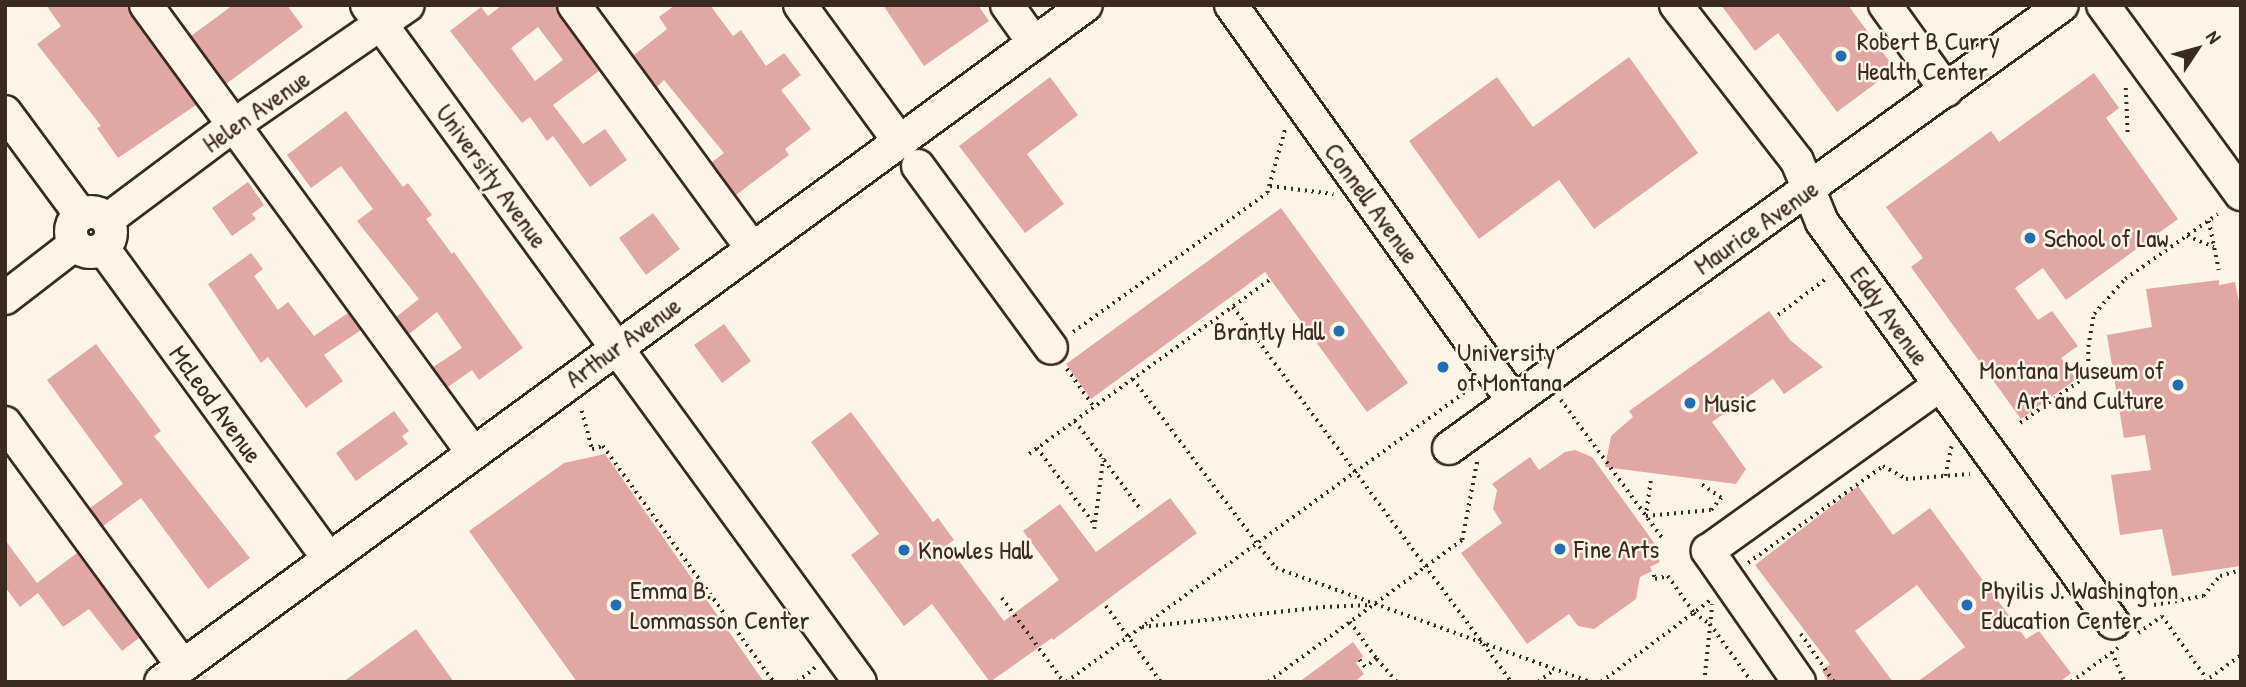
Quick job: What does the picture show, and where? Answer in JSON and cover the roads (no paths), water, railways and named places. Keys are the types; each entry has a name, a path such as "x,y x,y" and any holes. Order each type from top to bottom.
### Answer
{"street":[{"path":"146,5 473,453"},
{"name":"Helen Avenue","path":"5,298 374,15 408,5"},
{"path":"574,5 752,248"},
{"path":"800,5 1051,348"},
{"path":"1007,5 1034,43"},
{"name":"Arthur Avenue","path":"172,674 752,248 908,154 1034,43 1086,5"},
{"name":"Connell Avenue","path":"1231,5 1513,400"},
{"name":"Eddy Avenue","path":"1676,5 1797,161 1822,222 2113,622"},
{"path":"1885,5 1946,90"},
{"name":"Maurice Avenue","path":"1449,448 2062,5"},
{"path":"2103,5 2230,204"},
{"name":"University Avenue","path":"374,15 860,682"},
{"name":"McLeod Avenue","path":"5,112 329,559"},
{"path":"1799,682 1708,551 1940,385"},
{"path":"5,423 172,674"}],"place":[{"name":"Robert B Curry Health Center","path":"1841,56"},
{"name":"School of Law","path":"2030,238"},
{"name":"Brantly Hall","path":"1339,331"},
{"name":"University of Montana","path":"1443,367"},
{"name":"Montana Museum of Art and Culture","path":"2178,385"},
{"name":"Music","path":"1690,403"},
{"name":"Fine Arts","path":"1560,549"},
{"name":"Knowles Hall","path":"904,550"},
{"name":"Emma B. Lommasson Center","path":"616,605"},
{"name":"Phyilis J. Washington Education Center","path":"1967,605"}]}
